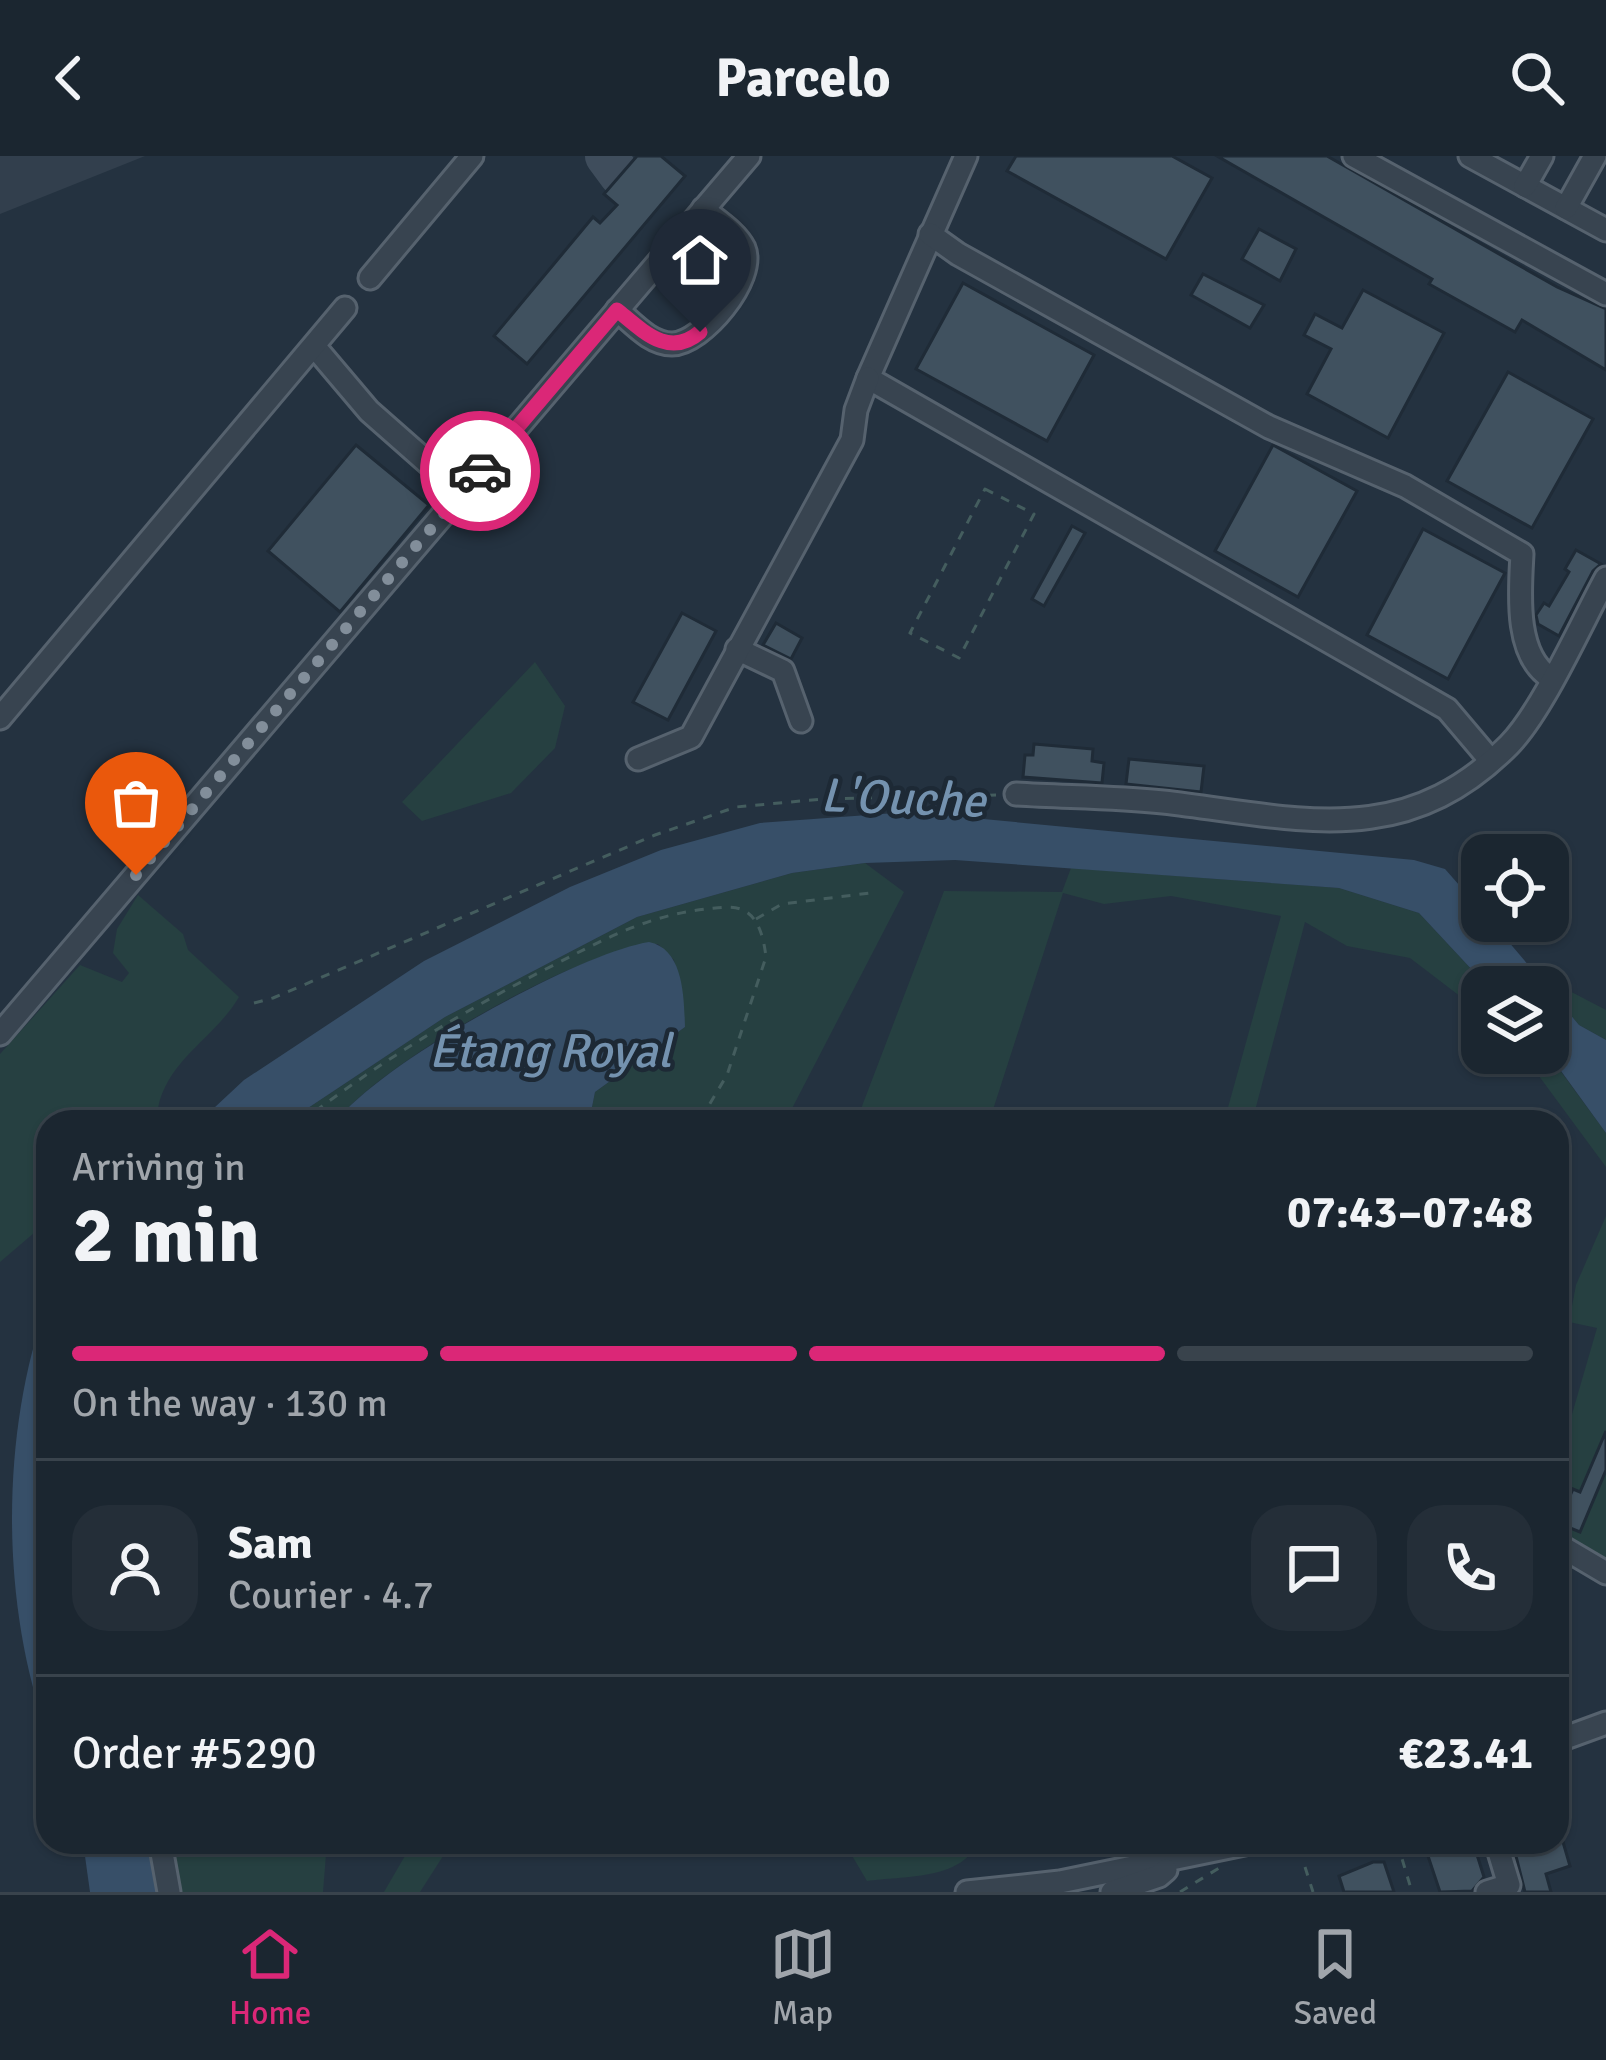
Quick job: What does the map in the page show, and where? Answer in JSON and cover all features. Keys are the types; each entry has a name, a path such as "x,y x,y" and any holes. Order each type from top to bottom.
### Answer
{"street":[{"path":"370,278 472,156"},
{"path":"0,1034 748,156"},
{"path":"638,759 691,737 852,440 856,410 868,378 966,156"},
{"path":"1354,156 1606,294"},
{"path":"1470,156 1606,230"},
{"path":"1525,186 1542,156"},
{"path":"1566,208 1595,156"},
{"path":"617,310 656,340 677,344 695,337 741,284 746,251 703,209"},
{"path":"930,234 1269,427 1406,486 1522,554 1520,596 1529,648 1541,672 1551,678"},
{"path":"0,718 345,308"},
{"path":"314,346 369,411 462,493"},
{"path":"868,378 1447,709 1491,760"},
{"path":"1016,794 1160,802 1298,822 1370,819 1417,808 1456,787 1512,742 1606,578"},
{"path":"737,649 783,671 801,722"},
{"path":"1569,1551 1606,1573"},
{"path":"1569,1737 1606,1723"},
{"path":"162,1854 170,1892"},
{"path":"967,1892 1060,1887 1201,1854"},
{"path":"1498,1854 1503,1890"},
{"path":"1112,1892 1160,1876 1175,1860"}],"path":[{"path":"985,488 1034,514 959,658 910,633 947,562 985,488"},
{"path":"254,1003 692,819 736,807 823,799 1016,794"},
{"path":"754,920 782,904 870,892"},
{"path":"317,1110 451,1018 629,926 736,907 754,920 766,957 727,1075 706,1110"},
{"path":"1400,1854 1412,1892"},
{"path":"1305,1867 1313,1892"}],"shaded area":[{"path":"0,156 145,156 0,214"}],"green space":[{"path":"535,662 565,706 555,748 511,793 422,821 402,802"},
{"path":"865,863 904,892 791,1110 591,1110 595,1092 685,1027 674,960 658,944 584,964 486,1011 394,1070 348,1110 305,1110 445,1017 637,917 792,873"},
{"path":"1071,868 1339,888 1419,913 1468,966 1461,966 1461,997 1410,958 1347,946 1305,922 1255,1110 1227,1110 1281,916 1171,896 1104,904 1063,893 993,1110 861,1110 944,891 1062,892"},
{"path":"138,895 183,934 188,950 239,997 182,1062 158,1108 36,1110 36,1231 0,1262 0,1054 80,965 122,982 129,973 113,953 117,929"},
{"path":"1569,991 1606,1010 1606,1040 1579,1025 1569,1013"},
{"path":"1537,1074 1563,1074 1606,1133 1606,1167 1569,1117 1569,1110 1564,1110"},
{"path":"1606,1216 1606,1566 1569,1542 1569,1425 1597,1328 1569,1322 1576,1285"},
{"path":"156,1854 326,1854 323,1892 162,1892"},
{"path":"406,1854 444,1854 420,1892 384,1892"},
{"path":"851,1854 970,1854 945,1870 867,1881"}],"water":[{"path":"909,812 1414,860 1445,869 1461,887 1461,942 1509,942 1529,966 1468,966 1419,913 1339,888 955,860 865,863 792,873 637,917 445,1017 305,1110 212,1110 244,1080 424,961 570,887 661,850 760,823"},
{"name":"Étang Royal","path":"649,942 669,954 680,976 685,1027 595,1092 591,1110 347,1110 392,1071 481,1015 617,951"},
{"path":"1569,1013 1579,1025 1606,1040 1606,1133 1563,1074 1569,1074"},
{"path":"36,1339 36,1697 21,1631 12,1518 14,1461"},
{"path":"85,1854 156,1854 162,1892 90,1892"}],"building":[{"path":"637,156 661,156 685,176 527,364 494,336 593,217 600,223 617,205 604,194"},
{"path":"1016,156 1172,156 1212,178 1166,259 1007,171"},
{"path":"1217,156 1327,156 1557,287 1606,309 1606,370 1522,320 1515,332"},
{"path":"1259,229 1296,249 1280,281 1242,259"},
{"path":"1203,274 1264,305 1250,328 1191,295"},
{"path":"963,283 1094,355 1047,441 916,369"},
{"path":"1363,290 1444,333 1388,438 1307,394 1331,349 1304,335 1315,314 1342,328"},
{"path":"1508,372 1593,419 1532,528 1447,481"},
{"path":"356,445 429,505 340,612 268,551"},
{"path":"1273,445 1357,491 1298,597 1215,551"},
{"path":"1072,526 1085,533 1044,606 1032,599"},
{"path":"1423,529 1505,573 1448,679 1367,635"},
{"path":"1576,550 1601,564 1559,636 1538,624 1536,615 1544,603 1549,606"},
{"path":"682,613 716,631 668,720 633,702"},
{"path":"776,623 802,638 791,659 763,645"},
{"path":"1034,744 1093,749 1092,761 1104,763 1102,783 1023,777 1025,755 1033,755"},
{"path":"1129,759 1204,766 1201,792 1126,784"},
{"path":"1606,1431 1606,1470 1580,1532 1569,1528 1569,1498 1573,1489 1580,1492"},
{"path":"1427,1854 1477,1854 1484,1877 1472,1891 1440,1892"},
{"path":"1566,1854 1570,1866 1546,1874 1551,1892 1525,1892 1516,1856"},
{"path":"1384,1862 1394,1892 1344,1892 1339,1876"}],"taxiway":[{"path":"606,156 620,175"}],"way so far":[{"path":"136,875 480,471"}],"route":[{"path":"480,471 617,310 647,335 667,344 688,341 700,332"}],"water label":[{"name":"L'Ouche","path":"903,797"}]}
